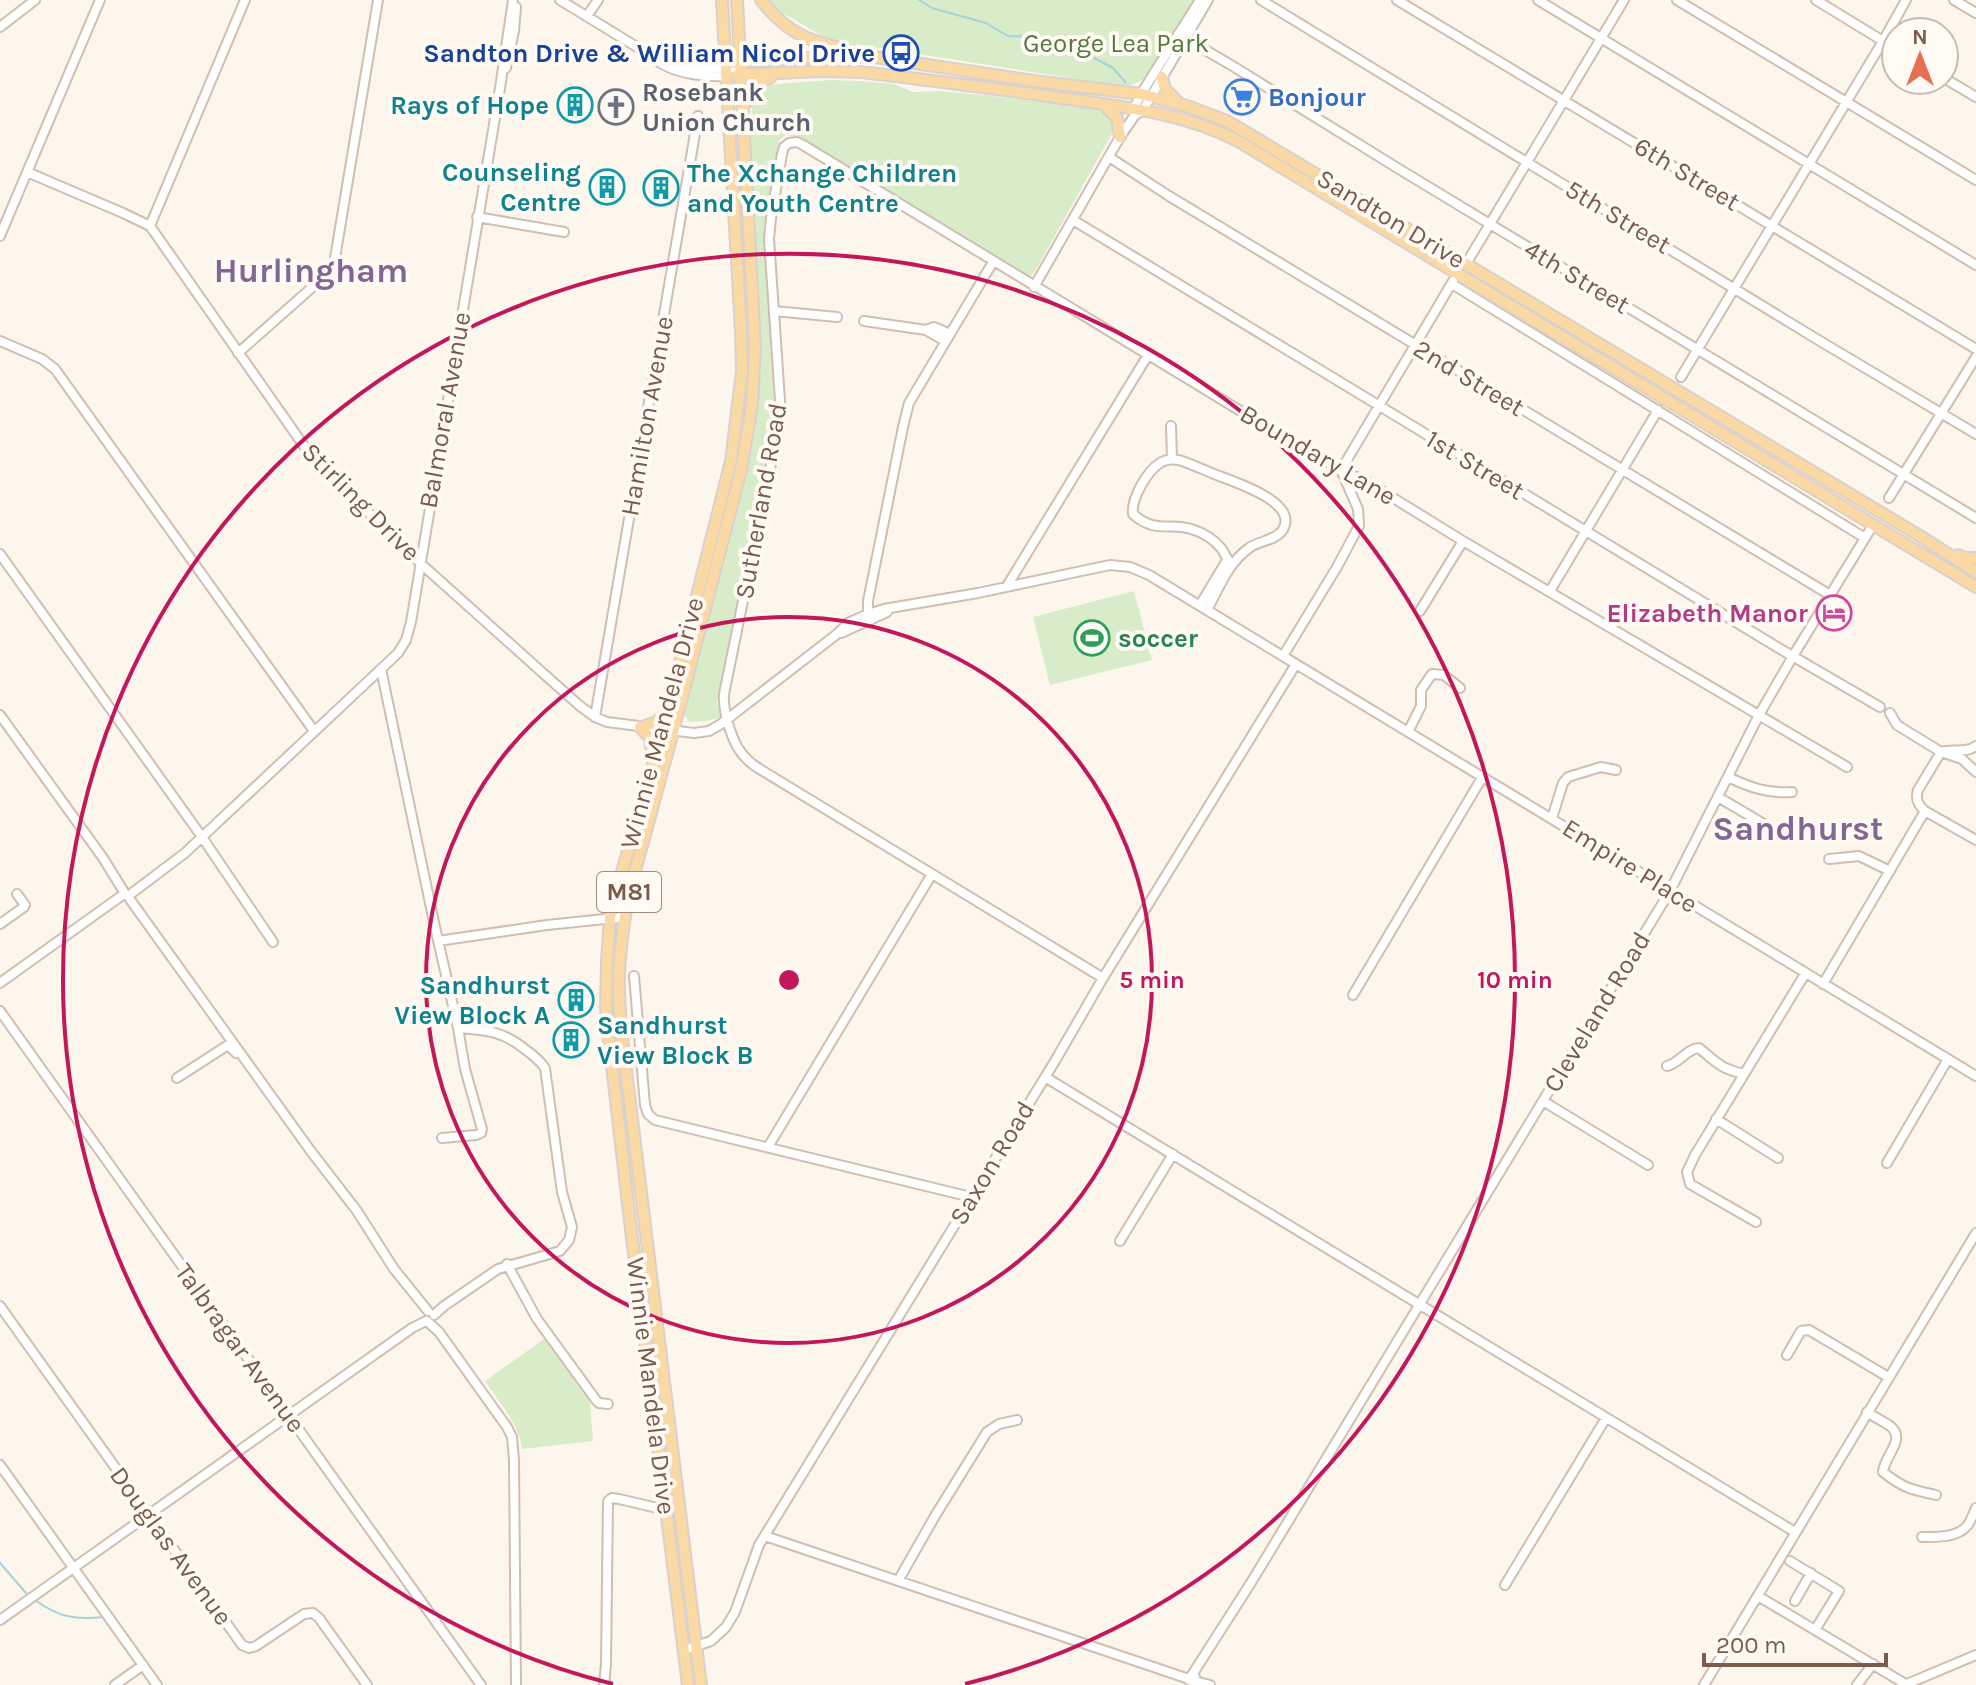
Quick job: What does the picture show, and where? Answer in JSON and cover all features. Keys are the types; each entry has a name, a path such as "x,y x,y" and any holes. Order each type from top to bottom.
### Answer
{"main road":[{"name":"Winnie Mandela Drive","path":"688,1685 608,1032 606,987 610,918 652,765 668,731 666,714 726,484 739,406 741,331 722,0"},
{"name":"Winnie Mandela Drive","path":"701,1685 623,1042 619,975 624,917 668,731 741,470 752,405 755,348 737,0"},
{"path":"761,0 772,15 803,36 875,57"},
{"name":"Sandton Drive","path":"741,68 841,56 875,57 1146,95 1214,116 1244,131 1976,572"},
{"path":"727,69 741,68"},
{"name":"Sandton Drive","path":"741,68 782,73 862,72 1103,104 1191,120 1238,141 1975,585"},
{"path":"743,109 756,83 782,73"},
{"path":"1162,77 1168,93 1179,103"},
{"path":"1103,104 1118,119 1120,137"},
{"path":"1920,536 1966,558 1976,558"},
{"path":"652,765 650,738 641,727 656,722 666,714"}],"street":[{"path":"0,27 35,0"},
{"path":"0,236 100,0"},
{"path":"27,172 150,226 245,0"},
{"path":"238,353 325,276 334,264 378,0"},
{"name":"Balmoral Avenue","path":"0,983 185,853 398,653 406,640 515,0"},
{"path":"560,0 664,65 704,76 727,69"},
{"path":"587,16 598,0"},
{"path":"1034,287 1200,0"},
{"path":"1146,95 1162,77 1181,36 1208,0"},
{"name":"5th Street","path":"1261,0 1976,434"},
{"name":"6th Street","path":"1397,0 1976,349"},
{"path":"1538,0 1976,265"},
{"path":"1466,264 1624,0"},
{"path":"1677,0 1976,180"},
{"path":"1816,0 1880,39"},
{"path":"1954,0 1976,13"},
{"name":"4th Street","path":"1181,36 1976,518"},
{"path":"1681,377 1880,46"},
{"path":"650,55 684,65 727,69"},
{"name":"Hamilton Avenue","path":"595,717 698,116"},
{"name":"Boundary Lane","path":"791,142 803,145 1341,470 1369,483 1847,767"},
{"name":"Sutherland Road","path":"727,719 723,705 725,688 781,415 770,229 783,150 791,142"},
{"name":"2nd Street","path":"1109,157 1830,595"},
{"path":"477,217 564,232"},
{"name":"1st Street","path":"1073,220 1585,532 1880,707"},
{"name":"Stirling Drive","path":"150,226 304,448 419,562 595,717 607,722 668,731 705,732 727,719 848,623 895,607 1007,586"},
{"path":"870,617 870,591 906,414 916,390 993,262"},
{"path":"1283,656 1357,531 1360,519 1341,470 1458,274"},
{"path":"1452,284 1865,538"},
{"path":"774,311 837,317"},
{"path":"864,321 926,330 934,327 948,337"},
{"path":"0,341 47,362 58,374 314,731"},
{"path":"1007,586 1148,355"},
{"path":"1889,498 1976,357"},
{"path":"1550,591 1658,410"},
{"path":"1171,426 1172,459"},
{"path":"1204,608 1229,562 1254,545 1279,534 1285,522 1282,511 1261,494 1183,461 1172,459 1159,463 1134,500 1133,514 1142,521 1161,527 1195,530 1215,542 1229,562"},
{"path":"1354,498 1359,488 1369,483"},
{"name":"Cleveland Road","path":"1194,1679 1670,891 1759,715 1873,525"},
{"path":"1420,611 1463,541"},
{"path":"0,554 273,942"},
{"name":"Empire Place","path":"1007,586 1110,565 1143,571 1976,1076"},
{"name":"Saxon Road","path":"684,1650 711,1641 726,1627 765,1536 1296,664"},
{"path":"381,669 465,1069 482,1131 476,1135 442,1138"},
{"path":"1408,732 1421,706 1421,690 1432,674 1444,675 1460,688"},
{"path":"1890,713 1897,725 1941,752 1962,759 1976,772"},
{"path":"0,715 155,935 357,1211 512,1437 516,1685"},
{"path":"727,719 735,744 749,763 1103,978"},
{"path":"1976,746 1967,751 1941,752 1917,793 1917,800 1925,811 1976,840"},
{"path":"1552,818 1563,783 1568,777 1601,767 1616,770"},
{"path":"1353,995 1483,776"},
{"path":"1728,777 1765,791 1792,792"},
{"path":"1718,797 1774,830"},
{"path":"1823,984 1925,811"},
{"path":"1829,859 1859,856 1890,871"},
{"path":"768,1147 932,874"},
{"path":"0,924 24,907 17,894"},
{"path":"438,941 624,917"},
{"path":"1756,1222 1690,1184 1687,1172 1805,974"},
{"path":"634,976 644,1045 644,1095 651,1118 665,1124 971,1197"},
{"name":"Talbragar Avenue","path":"0,1011 481,1685"},
{"path":"0,1620 491,1272 507,1264 560,1251 566,1245 572,1233 562,1192 547,1072 539,1060 504,1035 494,1031 458,1028"},
{"path":"177,1078 228,1045 252,1069"},
{"path":"1667,1066 1673,1065 1692,1049 1699,1048 1714,1062 1744,1074"},
{"path":"1887,1163 1948,1059"},
{"path":"1045,1077 1795,1532"},
{"path":"1543,1101 1648,1165"},
{"path":"1716,1119 1778,1158"},
{"path":"1120,1241 1173,1154"},
{"path":"1704,1685 1976,1233"},
{"path":"507,1264 542,1325 596,1400 608,1404"},
{"name":"Douglas Avenue","path":"0,1306 242,1645 249,1648 256,1646 297,1618 313,1613 367,1685"},
{"path":"1787,1355 1801,1331 1809,1330 1888,1377"},
{"path":"1867,1412 1892,1427 1897,1434 1883,1472 1910,1490 1936,1495"},
{"path":"1505,1585 1606,1418"},
{"path":"898,1581 987,1432 999,1424 1017,1420"},
{"path":"0,1465 157,1685"},
{"path":"606,1685 608,1501 619,1499 666,1510"},
{"path":"1963,1530 1976,1508"},
{"path":"1922,1537 1943,1536 1963,1530 1976,1532"},
{"path":"765,1536 1194,1679"},
{"path":"1790,1561 1839,1591 1815,1630"},
{"path":"1795,1601 1811,1573"},
{"path":"1758,1596 1907,1685 1976,1655"},
{"path":"1857,1685 1873,1664"},
{"path":"115,1685 143,1665"}],"green space":[{"name":"George Lea Park","path":"766,0 1194,0 1143,80 1127,87 829,40 769,5"},
{"path":"831,80 894,84 913,92 985,95 1095,109 1107,112 1113,118 1114,130 1029,277 799,137 786,135 779,140 764,229 775,374 774,416 717,703 721,717 689,722 683,712 736,511 758,381 750,137 752,101 755,92 763,85"},
{"name":"soccer","path":"1134,591 1152,660 1050,685 1033,617"},
{"path":"544,1339 590,1402 593,1441 522,1449 513,1422 485,1381"}],"waterway":[{"path":"919,0 932,8 986,23 1008,36 1033,37 1087,54 1113,68 1126,83"},
{"path":"0,1563 26,1593"},
{"path":"35,1600 67,1616 103,1617"}],"place":[{"name":"Sandton Drive & William Nicol Drive","path":"901,53"},
{"name":"Bonjour","path":"1242,97"},
{"name":"Rays of Hope","path":"575,105"},
{"name":"Rosebank Union Church","path":"616,107"},
{"name":"Counseling Centre","path":"607,187"},
{"name":"The Xchange Children and Youth Centre","path":"661,188"},
{"name":"Elizabeth Manor","path":"1834,613"},
{"name":"soccer","path":"1092,638"},
{"name":"Sandhurst View Block A","path":"576,1000"},
{"name":"Sandhurst View Block B","path":"571,1040"}],"district":[{"name":"Hurlingham","path":"311,271"},
{"name":"Sandhurst","path":"1798,829"}]}
